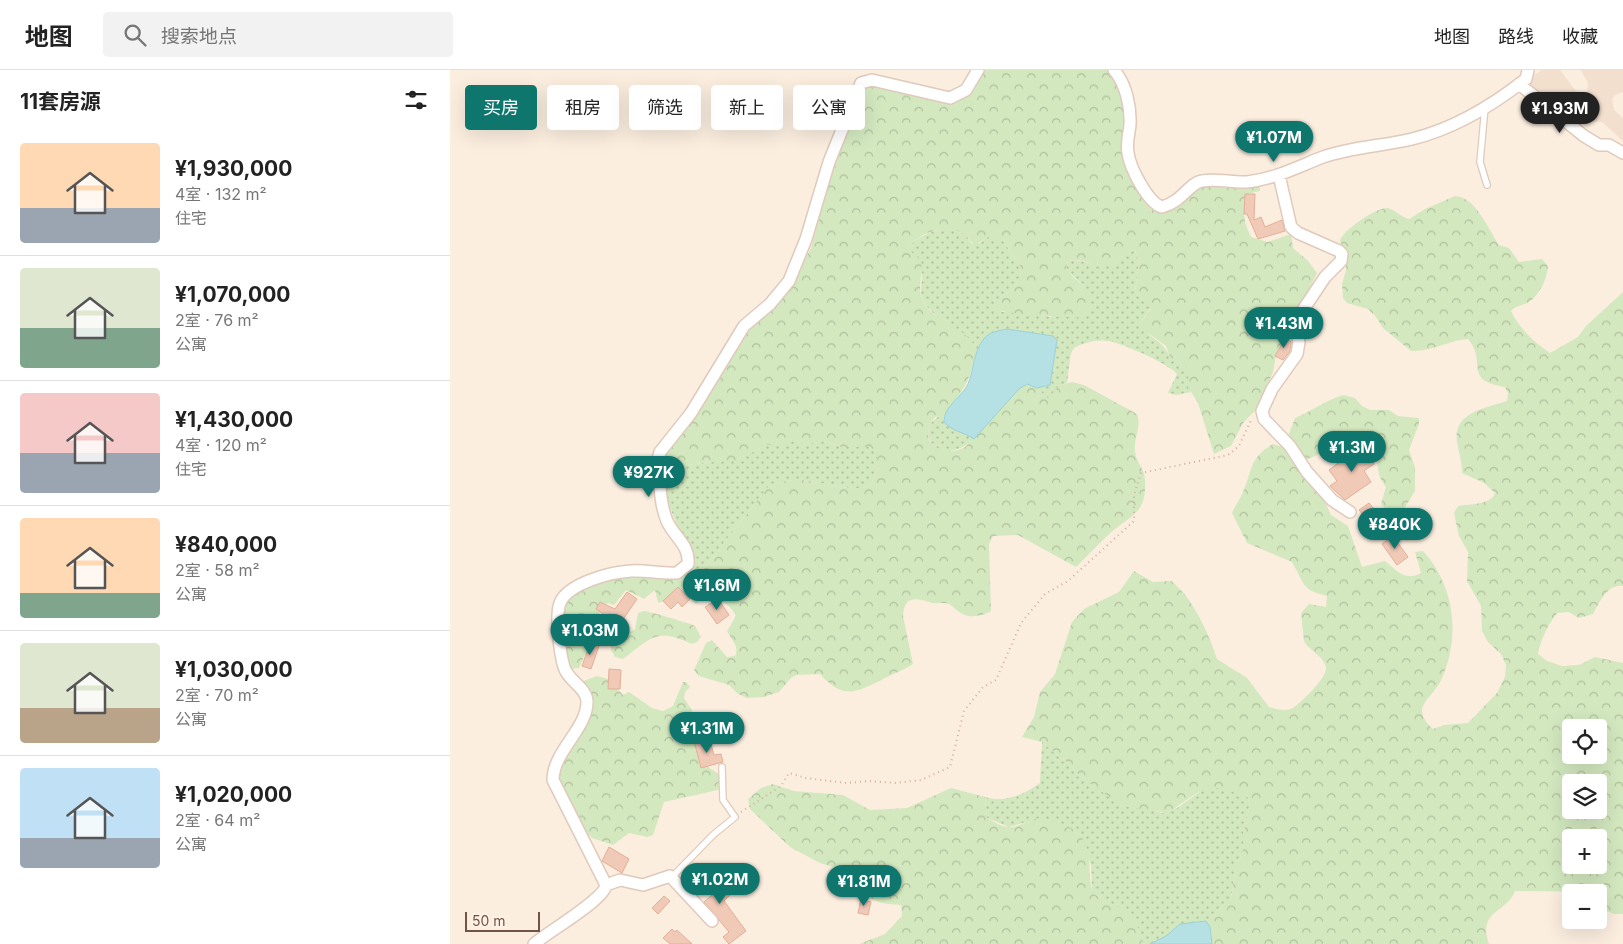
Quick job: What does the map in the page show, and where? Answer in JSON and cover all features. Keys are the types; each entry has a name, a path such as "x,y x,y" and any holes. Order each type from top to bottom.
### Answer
{"street":[{"path":"606,885 552,780 554,766 582,718 587,699 584,692 570,679 562,662 558,614 560,604 564,597 573,590 597,578 632,571 677,573 688,564 688,552 667,521 663,508 658,459 660,452 691,413 744,326 770,304 789,281 806,239 829,162 862,82 872,80 950,98 966,90 978,70"},
{"path":"1114,70 1123,83 1129,108 1128,153 1139,181 1151,202 1162,207 1175,203 1195,182 1202,180 1246,182 1280,175 1342,152 1422,136 1485,107 1526,79 1528,70"},
{"path":"1519,84 1584,136 1599,145 1609,145 1623,153"},
{"path":"1280,175 1291,227 1298,234 1339,250 1342,254 1341,262 1325,278 1299,316 1296,329 1299,342 1297,354 1275,384 1263,405 1262,411 1264,419 1290,446 1332,500 1350,512"},
{"path":"534,944 600,898 606,885 620,880 643,885 665,876 672,877 712,921"}],"lane":[{"path":"1485,107 1480,162 1487,185"},
{"path":"672,877 713,835 735,817 723,800 722,767"}],"path":[{"path":"735,817 781,786 789,773 806,778 846,783 868,781 896,783 921,780 950,767 964,711 983,688 996,680 1021,623 1045,594 1068,581 1134,521 1134,495 1141,473 1228,455 1239,446 1252,418 1262,411"}],"shaded area":[{"path":"1542,70 1560,70 1576,91 1587,95 1588,83 1581,70 1623,70 1623,92 1615,95 1612,99 1614,110 1623,118 1623,141 1602,122 1570,120 1528,86 1534,75"}],"green space":[{"path":"984,70 1108,70 1117,84 1123,103 1134,173 1140,192 1148,207 1161,213 1178,206 1197,186 1205,184 1258,184 1260,191 1251,193 1244,210 1246,225 1251,237 1268,242 1291,234 1293,248 1308,261 1317,273 1276,356 1273,372 1258,407 1243,423 1231,446 1214,454 1198,403 1188,387 1188,368 1170,357 1166,346 1141,328 1141,322 1151,309 1135,292 1139,262 1135,251 1129,250 1117,262 1109,265 1097,265 1079,260 1068,261 1066,267 1088,294 1090,310 1087,315 1081,317 1051,316 996,309 995,301 1013,289 1021,274 1020,265 1003,241 990,236 975,245 962,233 946,229 931,232 917,239 908,250 916,255 922,267 920,286 923,301 934,314 964,334 977,350 971,372 963,389 946,413 932,421 928,437 931,443 942,450 949,451 965,447 1019,389 1027,384 1037,388 1048,398 1059,386 1072,382 1084,385 1137,414 1139,423 1135,452 1145,476 1143,501 1134,514 1106,537 1076,567 1018,535 993,536 989,544 991,611 978,616 968,616 947,603 933,603 918,599 909,601 904,609 903,616 913,664 903,670 866,687 851,691 836,688 820,674 796,675 779,692 764,697 747,698 738,694 729,685 699,676 694,670 706,643 712,640 727,657 735,656 736,652 736,646 727,631 736,616 730,607 723,602 705,596 699,582 702,571 768,487 785,481 798,480 848,488 864,487 869,485 874,478 877,452 869,447 841,447 824,441 806,444 791,441 783,445 765,445 742,459 729,461 678,467 670,464 663,457 705,402 754,323 794,279 811,248 833,167 848,130 865,130 865,88 872,83 946,101 954,101 966,97 977,84"},
{"path":"1455,196 1462,198 1469,202 1481,215 1499,245 1509,248 1519,262 1542,259 1548,266 1540,291 1529,302 1511,311 1528,335 1550,353 1578,337 1586,326 1623,292 1623,586 1617,586 1608,591 1593,614 1579,618 1569,612 1557,613 1545,632 1538,654 1547,661 1562,666 1579,665 1595,657 1623,663 1623,914 1614,914 1607,911 1607,884 1562,884 1562,892 1515,891 1506,904 1494,913 1487,924 1486,933 1489,944 1212,944 1210,927 1206,921 1231,899 1235,872 1243,850 1243,834 1250,806 1247,795 1220,788 1212,788 1192,796 1167,813 1128,807 1112,799 1080,776 1068,763 1042,742 1022,737 1034,717 1040,692 1055,674 1072,622 1084,609 1119,592 1134,571 1153,582 1171,581 1179,588 1199,616 1217,659 1247,678 1269,707 1284,710 1293,708 1318,684 1326,669 1323,661 1304,641 1301,613 1309,604 1326,607 1327,596 1308,588 1292,562 1247,543 1232,513 1242,495 1252,465 1265,449 1273,444 1283,447 1294,459 1326,504 1331,515 1348,526 1362,567 1385,561 1401,574 1406,576 1416,575 1421,573 1415,552 1423,551 1434,565 1448,596 1453,630 1447,664 1441,680 1422,709 1429,725 1433,729 1444,725 1468,723 1497,693 1505,677 1506,665 1501,654 1488,642 1482,631 1481,606 1467,581 1468,552 1459,536 1454,513 1458,506 1484,502 1493,497 1495,493 1484,483 1462,473 1457,442 1457,432 1460,424 1465,418 1481,409 1507,401 1508,393 1505,387 1492,384 1484,380 1480,375 1474,348 1468,339 1419,351 1411,351 1383,328 1368,309 1347,303 1343,298 1342,284 1346,270 1346,255 1340,241 1347,231 1369,215 1383,208 1391,209 1409,219 1425,209"},
{"path":"947,228 965,234 972,244 980,243 990,235 1003,241 1020,265 1021,274 1013,289 995,301 1002,312 1024,312 1051,317 1084,286 1069,272 1066,267 1068,261 1078,260 1101,265 1115,263 1129,250 1135,251 1139,262 1135,292 1151,308 1141,322 1148,333 1164,346 1170,357 1186,366 1190,373 1188,379 1191,392 1176,395 1168,393 1177,374 1172,370 1134,350 1108,341 1099,341 1086,343 1074,348 1071,353 1067,383 1059,386 1050,398 1047,398 1037,388 1050,385 1057,340 1013,330 1002,331 984,340 977,350 966,336 938,317 922,299 921,270 908,250 920,238"},
{"path":"1343,395 1355,398 1362,406 1370,410 1389,410 1398,416 1419,418 1419,424 1409,450 1415,467 1415,491 1404,509 1385,508 1381,504 1386,487 1381,479 1376,455 1368,445 1360,440 1349,437 1314,456 1304,459 1287,439 1295,418"},
{"path":"945,414 943,419 974,439 960,448 947,451 938,449 931,443 928,435 929,427 935,419"},
{"path":"791,441 806,444 824,441 841,447 869,447 877,452 874,478 869,485 857,488 798,480 785,481 768,487 702,571 700,588 705,596 696,604 687,595 694,588 691,575 685,573 691,567 692,551 679,530 667,500 663,457 668,462 677,466 696,464 742,456 768,444"},
{"path":"685,573 691,575 694,588 687,595 680,588 667,600 658,603 655,590 644,599 626,590 614,605 608,603 601,607 598,618 589,633 591,640 579,668 570,669 566,664 563,637 564,614 567,604 573,595 583,588 620,575 664,576"},
{"path":"644,611 695,626 701,637 692,644 670,636 655,637 623,659 615,657 611,650 611,642 635,629 638,613"},
{"path":"597,676 608,679 623,695 629,692 652,708 663,711 673,706 683,682 686,682 690,687 685,692 684,698 692,710 690,722 693,737 697,737 703,762 718,774 721,779 718,790 664,802 653,835 647,837 629,833 613,845 592,838 581,826 558,778 558,767 586,713 581,682"},
{"path":"1042,742 1068,763 1080,776 1128,807 1139,807 1162,813 1177,808 1201,791 1212,787 1247,795 1250,806 1243,834 1243,850 1235,872 1231,899 1206,921 1180,924 1166,936 1150,944 1144,944 1132,915 1094,894 1091,865 1081,837 1077,833 1049,820 1037,819 1009,827 987,818 985,797 1000,799 1014,797 1040,783"},
{"path":"773,784 794,791 843,795 870,810 907,808 951,788 985,797 987,818 1002,826 1015,827 1040,818 1067,826 1082,838 1086,845 1090,881 1094,894 1133,915 1144,944 859,944 885,934 902,916 901,905 881,903 872,899 865,892 882,888 860,875 820,863 790,847 750,809 748,799 761,788"}],"water":[{"path":"1007,329 1053,336 1057,340 1050,385 1037,388 1027,384 1019,389 974,439 947,425 944,422 944,417 968,384 977,350 985,337 997,331"},
{"path":"1206,921 1210,927 1212,944 1150,944 1166,936 1180,924"}],"building":[{"path":"1245,194 1255,194 1254,220 1261,217 1265,227 1282,220 1285,231 1258,239 1247,214 1244,214"},
{"path":"1286,337 1291,342 1290,351 1283,360 1275,356"},
{"path":"1358,443 1374,464 1364,471 1371,482 1345,500 1330,486 1337,481 1329,470 1350,454 1347,451"},
{"path":"1369,503 1374,509 1364,516 1359,510"},
{"path":"1393,536 1408,557 1397,565 1382,544"},
{"path":"678,587 690,599 682,607 678,602 671,609 663,601"},
{"path":"627,592 637,599 615,631 609,627 610,613 608,617 596,609 600,602 615,609"},
{"path":"718,599 729,615 717,624 705,607"},
{"path":"590,643 599,646 591,669 582,666"},
{"path":"609,669 621,670 620,689 608,689"},
{"path":"697,714 705,723 691,735 683,727"},
{"path":"705,738 706,742 710,741 714,755 721,754 723,762 701,768 694,741"},
{"path":"609,847 629,859 622,873 602,861"},
{"path":"702,867 711,877 714,875 731,894 724,901 746,931 729,944 723,937 729,932 704,902 713,894 703,882 699,886 691,878"},
{"path":"664,896 670,901 658,914 652,908"},
{"path":"861,899 871,902 868,915 858,913"},
{"path":"672,929 675,932 677,930 692,944 670,944 663,938"}]}
